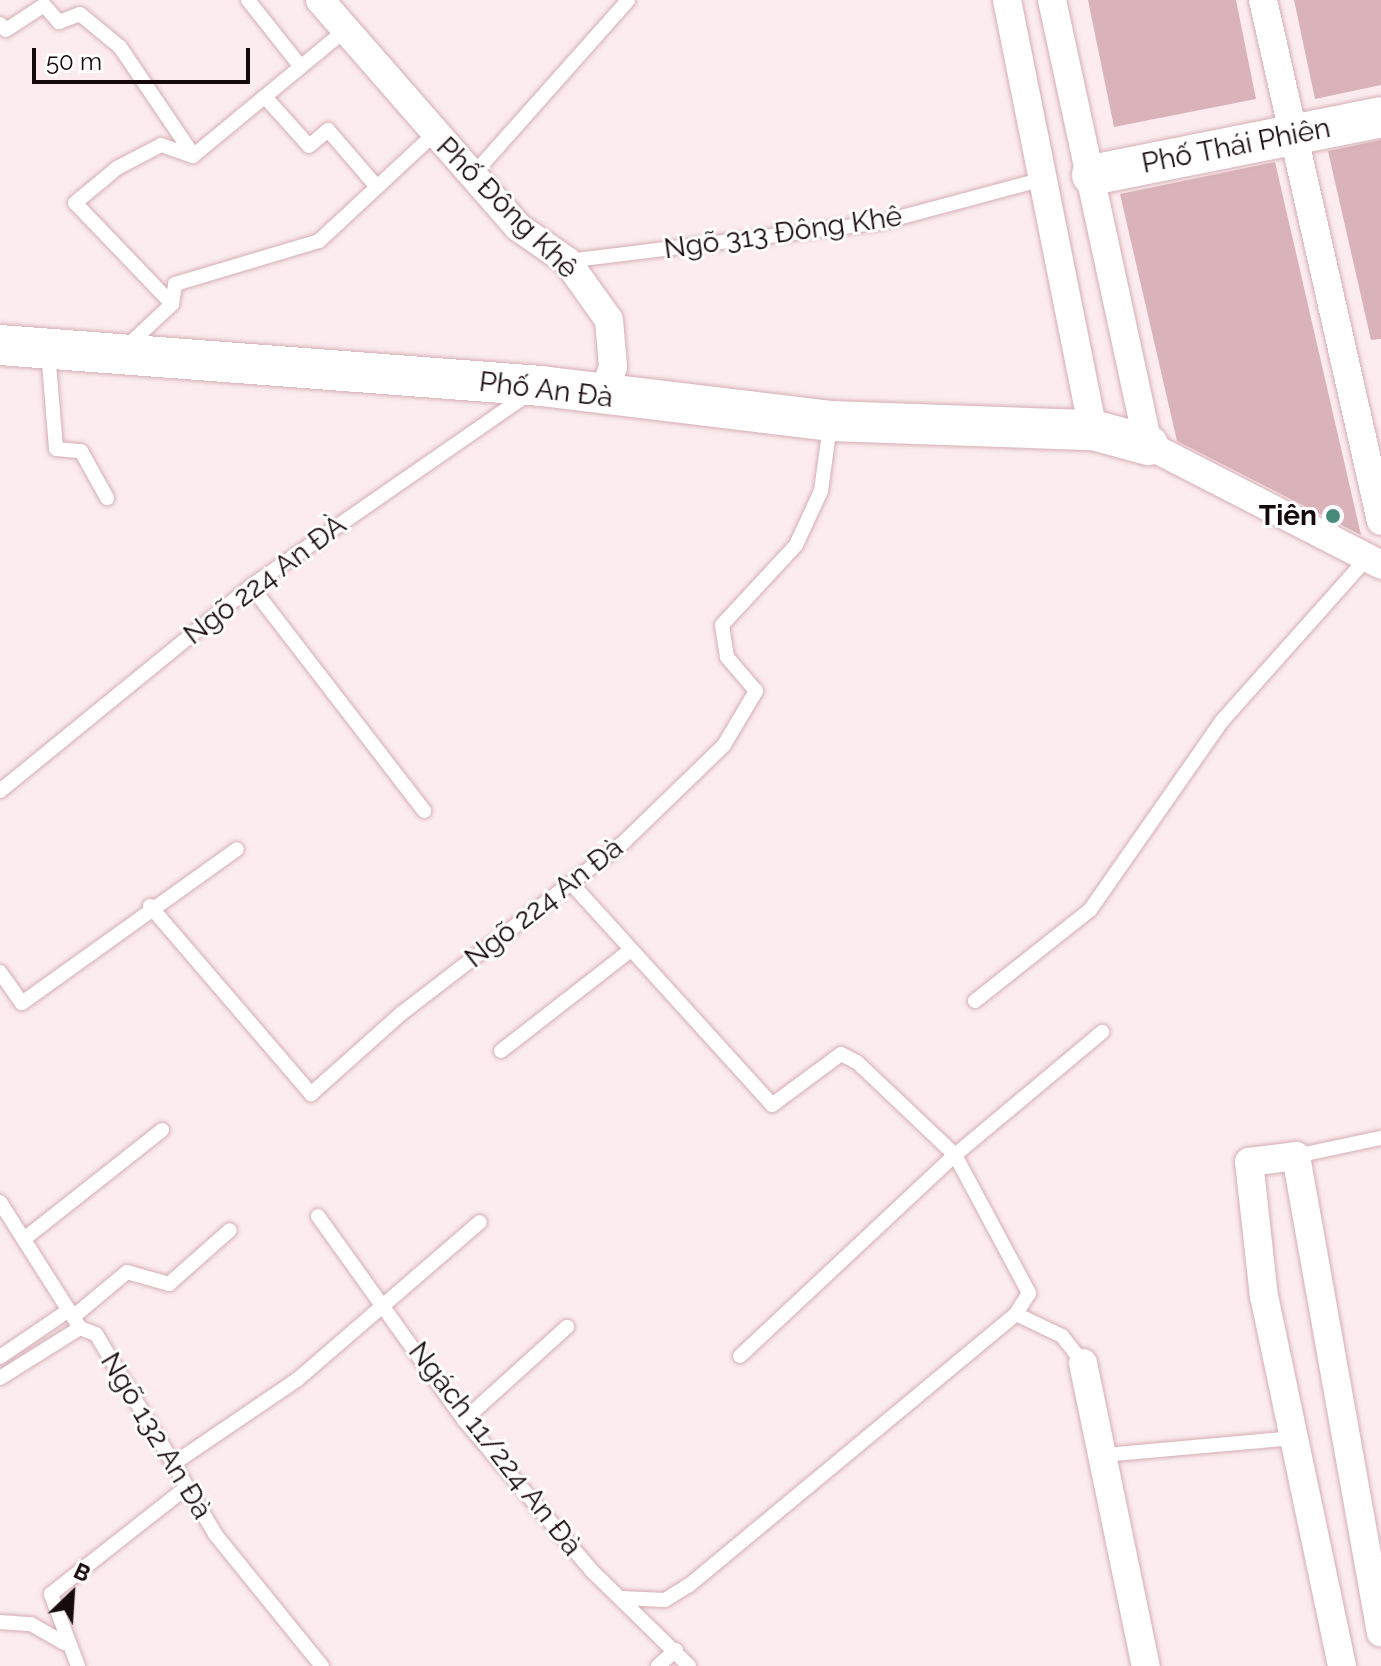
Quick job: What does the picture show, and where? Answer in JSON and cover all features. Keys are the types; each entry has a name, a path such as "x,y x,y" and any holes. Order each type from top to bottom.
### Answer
{"street":[{"name":"Phố Đông Khê","path":"320,0 433,135 518,227 567,261 609,320 613,367 602,399"},
{"path":"1007,0 1093,430"},
{"path":"1052,0 1148,445 1374,562"},
{"path":"1263,0 1289,135 1381,521"},
{"name":"Phố Thái Phiên","path":"1092,175 1381,117"},
{"name":"Phố An Đà","path":"0,345 115,357 541,386 602,399 733,405 830,421 1093,430 1148,445"},
{"path":"1342,1666 1264,1297 1249,1162 1296,1156 1381,1632"},
{"path":"1083,1363 1146,1666"}],"lane":[{"path":"248,0 301,67"},
{"path":"472,176 628,0"},
{"path":"0,24 6,30 44,5 59,22 80,14 120,47 193,156"},
{"path":"193,156 244,108 266,98 344,31"},
{"path":"266,98 309,146 328,130 377,187"},
{"path":"115,357 172,304 175,284 319,241 433,135"},
{"path":"172,304 75,203 117,168 161,145 193,156"},
{"name":"Ngõ 313 Đông Khê","path":"567,261 883,222 1044,179"},
{"path":"48,350 56,449 81,451 107,498"},
{"name":"Ngõ 224 An ĐÀ","path":"0,791 251,586 541,386"},
{"name":"Ngõ 224 An Đà","path":"150,906 311,1094 402,1013 571,883 724,745 756,691 727,657 722,625 796,545 821,491 830,421"},
{"path":"975,1001 1090,910 1221,722 1374,562"},
{"path":"251,586 424,811"},
{"path":"0,972 22,1003 150,906 237,849"},
{"path":"571,883 627,953 772,1105 841,1054 955,1155 1024,1278 1029,1293 1016,1314 689,1585 654,1602 622,1598"},
{"path":"501,1051 627,953"},
{"path":"740,1356 955,1155 1102,1032"},
{"path":"24,1239 162,1130"},
{"path":"1296,1156 1381,1138"},
{"name":"Ngõ 132 An Đà","path":"0,1202 74,1318 96,1334 215,1534 322,1666"},
{"name":"Ngách 11/224 An Đà","path":"318,1216 464,1420 622,1598 689,1666"},
{"path":"173,1464 259,1410 480,1222"},
{"path":"0,1378 127,1272 169,1284 230,1230"},
{"path":"1016,1314 1062,1336 1083,1363"},
{"path":"0,1357 74,1318"},
{"path":"464,1420 567,1327"},
{"path":"1104,1455 1293,1438"},
{"path":"64,1643 66,1631 51,1594 187,1487"},
{"path":"0,1622 31,1624 64,1643 78,1666"},
{"path":"658,1666 676,1650"}],"building":[{"path":"1088,0 1236,0 1256,99 1114,127"},
{"path":"1294,0 1381,0 1381,85 1315,99"},
{"path":"1381,140 1381,339 1371,340 1328,151"},
{"path":"1275,162 1361,535 1177,441 1120,194"}],"place":[{"name":"Tiên","path":"1333,516"}]}
